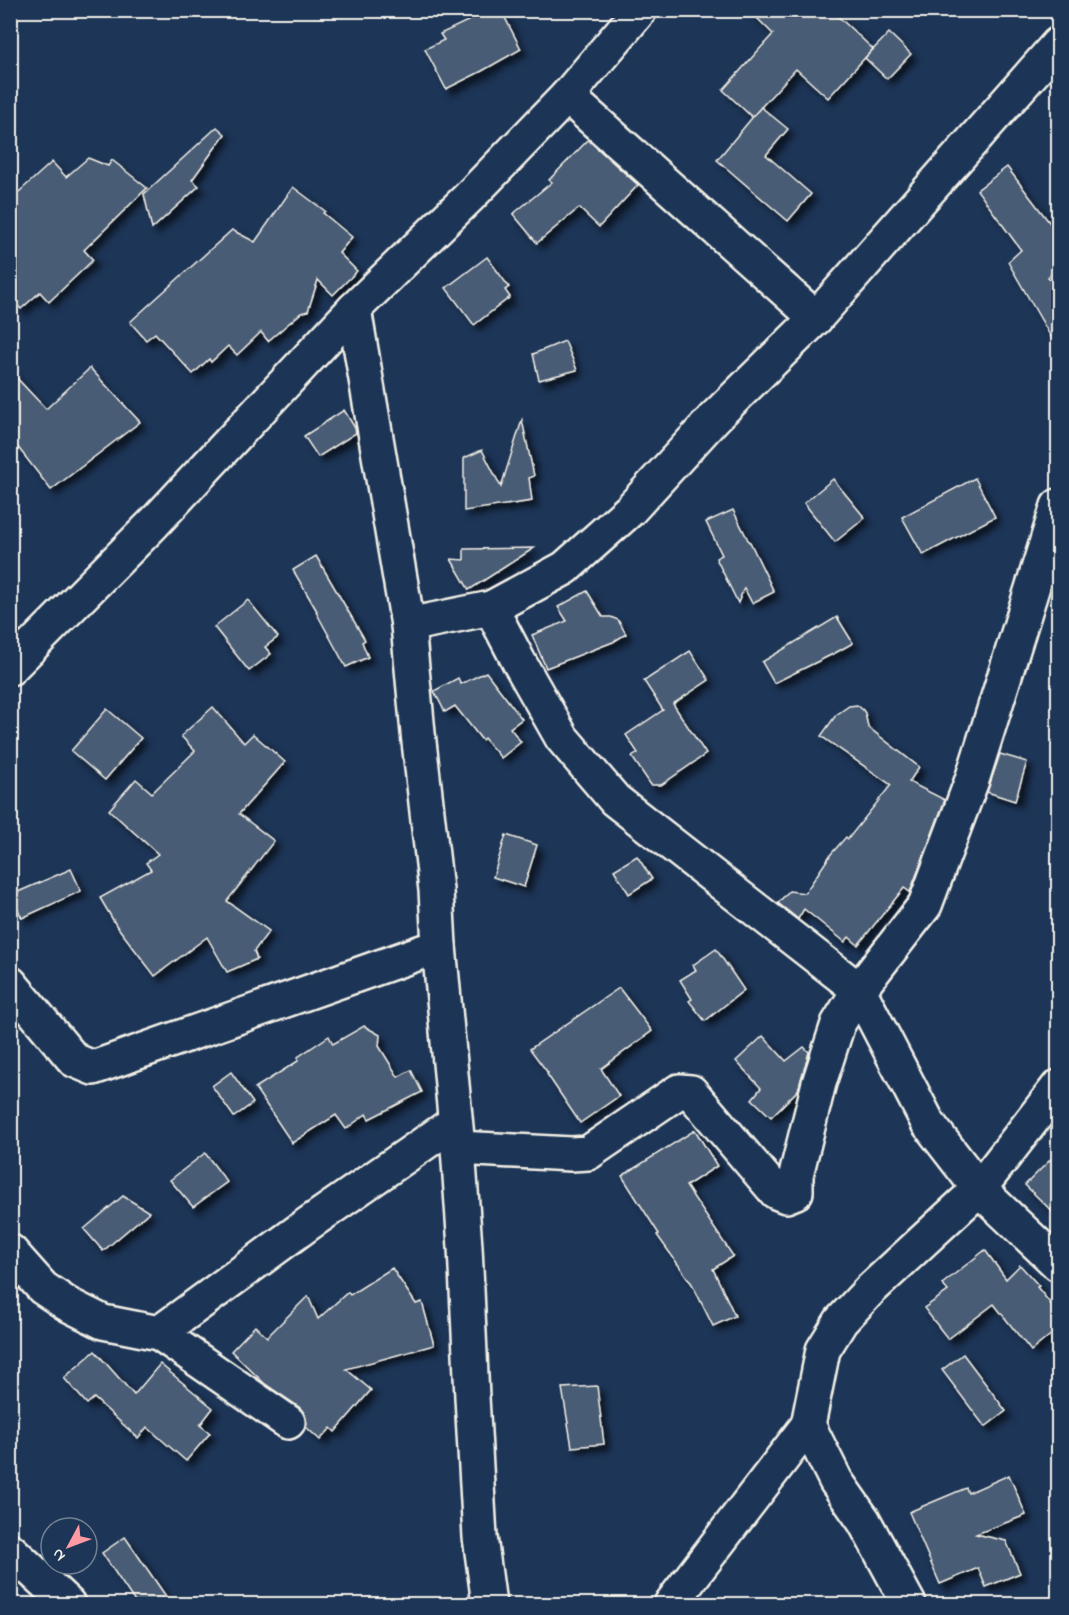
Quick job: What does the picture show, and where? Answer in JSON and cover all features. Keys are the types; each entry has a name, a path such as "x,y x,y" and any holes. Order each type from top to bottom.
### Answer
{"street":[{"path":"10,668 154,524 354,309 468,198 567,96 640,10"},
{"path":"408,625 491,608 565,568 630,510 715,417 816,318 1059,44"},
{"path":"567,96 816,318"},
{"path":"354,309 408,625 436,890 465,1246 480,1538 489,1605"},
{"path":"159,1333 308,1224 457,1135 560,1153 588,1153 679,1091 691,1092 776,1192 786,1196 796,1192 796,1175 819,1083 838,1024 859,990 925,905 972,780 1059,506"},
{"path":"491,608 562,738 615,800 859,990 928,1123 979,1189 1059,1264"},
{"path":"10,983 74,1060 93,1068 439,946"},
{"path":"671,1605 808,1425 823,1350 841,1321 870,1290 979,1189 1059,1087"},
{"path":"10,1251 43,1288 67,1304 103,1322 159,1333 288,1422"},
{"path":"808,1425 836,1481 864,1521 909,1605"},
{"path":"10,1550 68,1605"}],"building":[{"path":"467,10 501,10 521,49 446,89 425,49 444,40 440,34 472,19"},
{"path":"749,10 831,10 873,49 828,98 796,69 752,117 723,90 773,34"},
{"path":"889,33 911,54 887,79 865,58"},
{"path":"761,107 788,129 766,155 811,194 788,221 717,160"},
{"path":"217,127 225,134 192,180 199,186 152,229 144,194"},
{"path":"588,140 638,185 599,227 579,208 537,243 513,214 552,182 549,180"},
{"path":"88,158 108,166 112,160 147,188 84,250 93,260 49,302 40,292 21,309 10,297 10,200 52,162 66,177"},
{"path":"1007,167 1059,235 1059,264 1048,277 1059,296 1059,351 1008,262 1021,250 977,190"},
{"path":"293,187 325,211 323,213 352,237 339,253 357,271 333,295 318,280 308,311 301,313 268,341 261,332 237,355 228,346 211,362 209,359 193,374 155,333 146,340 130,322 232,230 255,242"},
{"path":"487,257 509,287 505,290 510,297 474,325 446,288"},
{"path":"565,341 577,370 539,380 533,354"},
{"path":"90,368 140,422 51,490 10,437 10,371 46,409"},
{"path":"344,410 356,433 318,457 304,436"},
{"path":"522,420 534,476 529,478 532,501 464,511 464,458 482,450 501,487"},
{"path":"975,478 995,517 923,555 902,517"},
{"path":"833,479 865,518 835,542 804,503"},
{"path":"733,510 774,592 752,603 744,588 738,603 716,558 722,555 706,522"},
{"path":"534,548 469,590 451,559 464,560 464,549"},
{"path":"316,556 365,640 362,642 368,657 346,667 293,570"},
{"path":"587,591 603,617 618,620 626,634 613,642 546,668 532,635 567,621 558,607"},
{"path":"248,600 278,637 265,647 271,654 249,671 214,627"},
{"path":"837,617 853,643 774,683 762,662"},
{"path":"690,651 709,680 673,704 706,754 661,785 651,785 632,757 638,753 626,735 663,710 644,681"},
{"path":"486,672 522,719 510,728 521,742 501,758 484,738 482,740 455,706 445,712 434,691 458,678 461,684"},
{"path":"857,705 865,713 868,727 919,767 909,782 945,800 910,892 904,888 858,945 849,937 845,942 804,909 798,919 778,903 789,891 805,893 831,854 846,837 848,839 891,785 821,736 836,715 849,706"},
{"path":"213,707 244,743 253,734 285,762 239,814 274,841 227,901 269,931 254,951 257,959 227,972 207,937 155,976 116,925 100,898 151,870 146,863 158,854 109,810 136,779 152,793 195,751 181,736"},
{"path":"107,709 141,738 105,780 71,751"},
{"path":"1000,754 1027,762 1015,801 987,792"},
{"path":"506,835 537,845 524,887 493,877"},
{"path":"637,856 652,879 629,894 614,870"},
{"path":"71,869 81,891 22,918 11,895"},
{"path":"716,949 744,990 705,1021 689,1001 692,999 680,980 696,970 693,965"},
{"path":"619,988 652,1031 601,1069 619,1096 580,1123 530,1049"},
{"path":"364,1026 380,1035 379,1046 398,1077 411,1070 422,1092 369,1119 366,1114 346,1129 336,1115 292,1143 255,1088 298,1061 298,1057 329,1036 333,1044"},
{"path":"763,1036 786,1061 804,1047 809,1052 798,1090 771,1117 752,1099 761,1088 736,1061"},
{"path":"231,1072 253,1103 234,1117 212,1086"},
{"path":"695,1130 717,1166 686,1186 733,1256 713,1269 735,1316 713,1326 692,1284 657,1235 659,1234 622,1176"},
{"path":"1059,1151 1059,1218 1025,1185"},
{"path":"205,1153 227,1182 193,1207 170,1180"},
{"path":"123,1196 149,1212 103,1251 84,1229"},
{"path":"985,1250 1006,1279 1020,1265 1059,1314 1059,1328 1031,1351 994,1304 948,1339 924,1308 948,1291 942,1284"},
{"path":"392,1268 416,1304 422,1302 434,1345 346,1369 371,1390 335,1432 331,1428 320,1440 306,1427 305,1415 299,1407 265,1384 231,1351 255,1326 267,1337 308,1296 318,1319 348,1292 350,1295"},
{"path":"95,1351 134,1395 160,1364 213,1408 200,1425 210,1433 186,1461 147,1427 138,1438 94,1398 87,1404 64,1378"},
{"path":"963,1354 1006,1411 985,1427 942,1370"},
{"path":"597,1386 604,1444 572,1447 562,1388"},
{"path":"1009,1475 1026,1515 976,1534 1006,1541 1020,1573 986,1587 978,1568 940,1584 909,1512 966,1488 968,1493"},
{"path":"125,1537 172,1605 137,1605 102,1553"}]}
